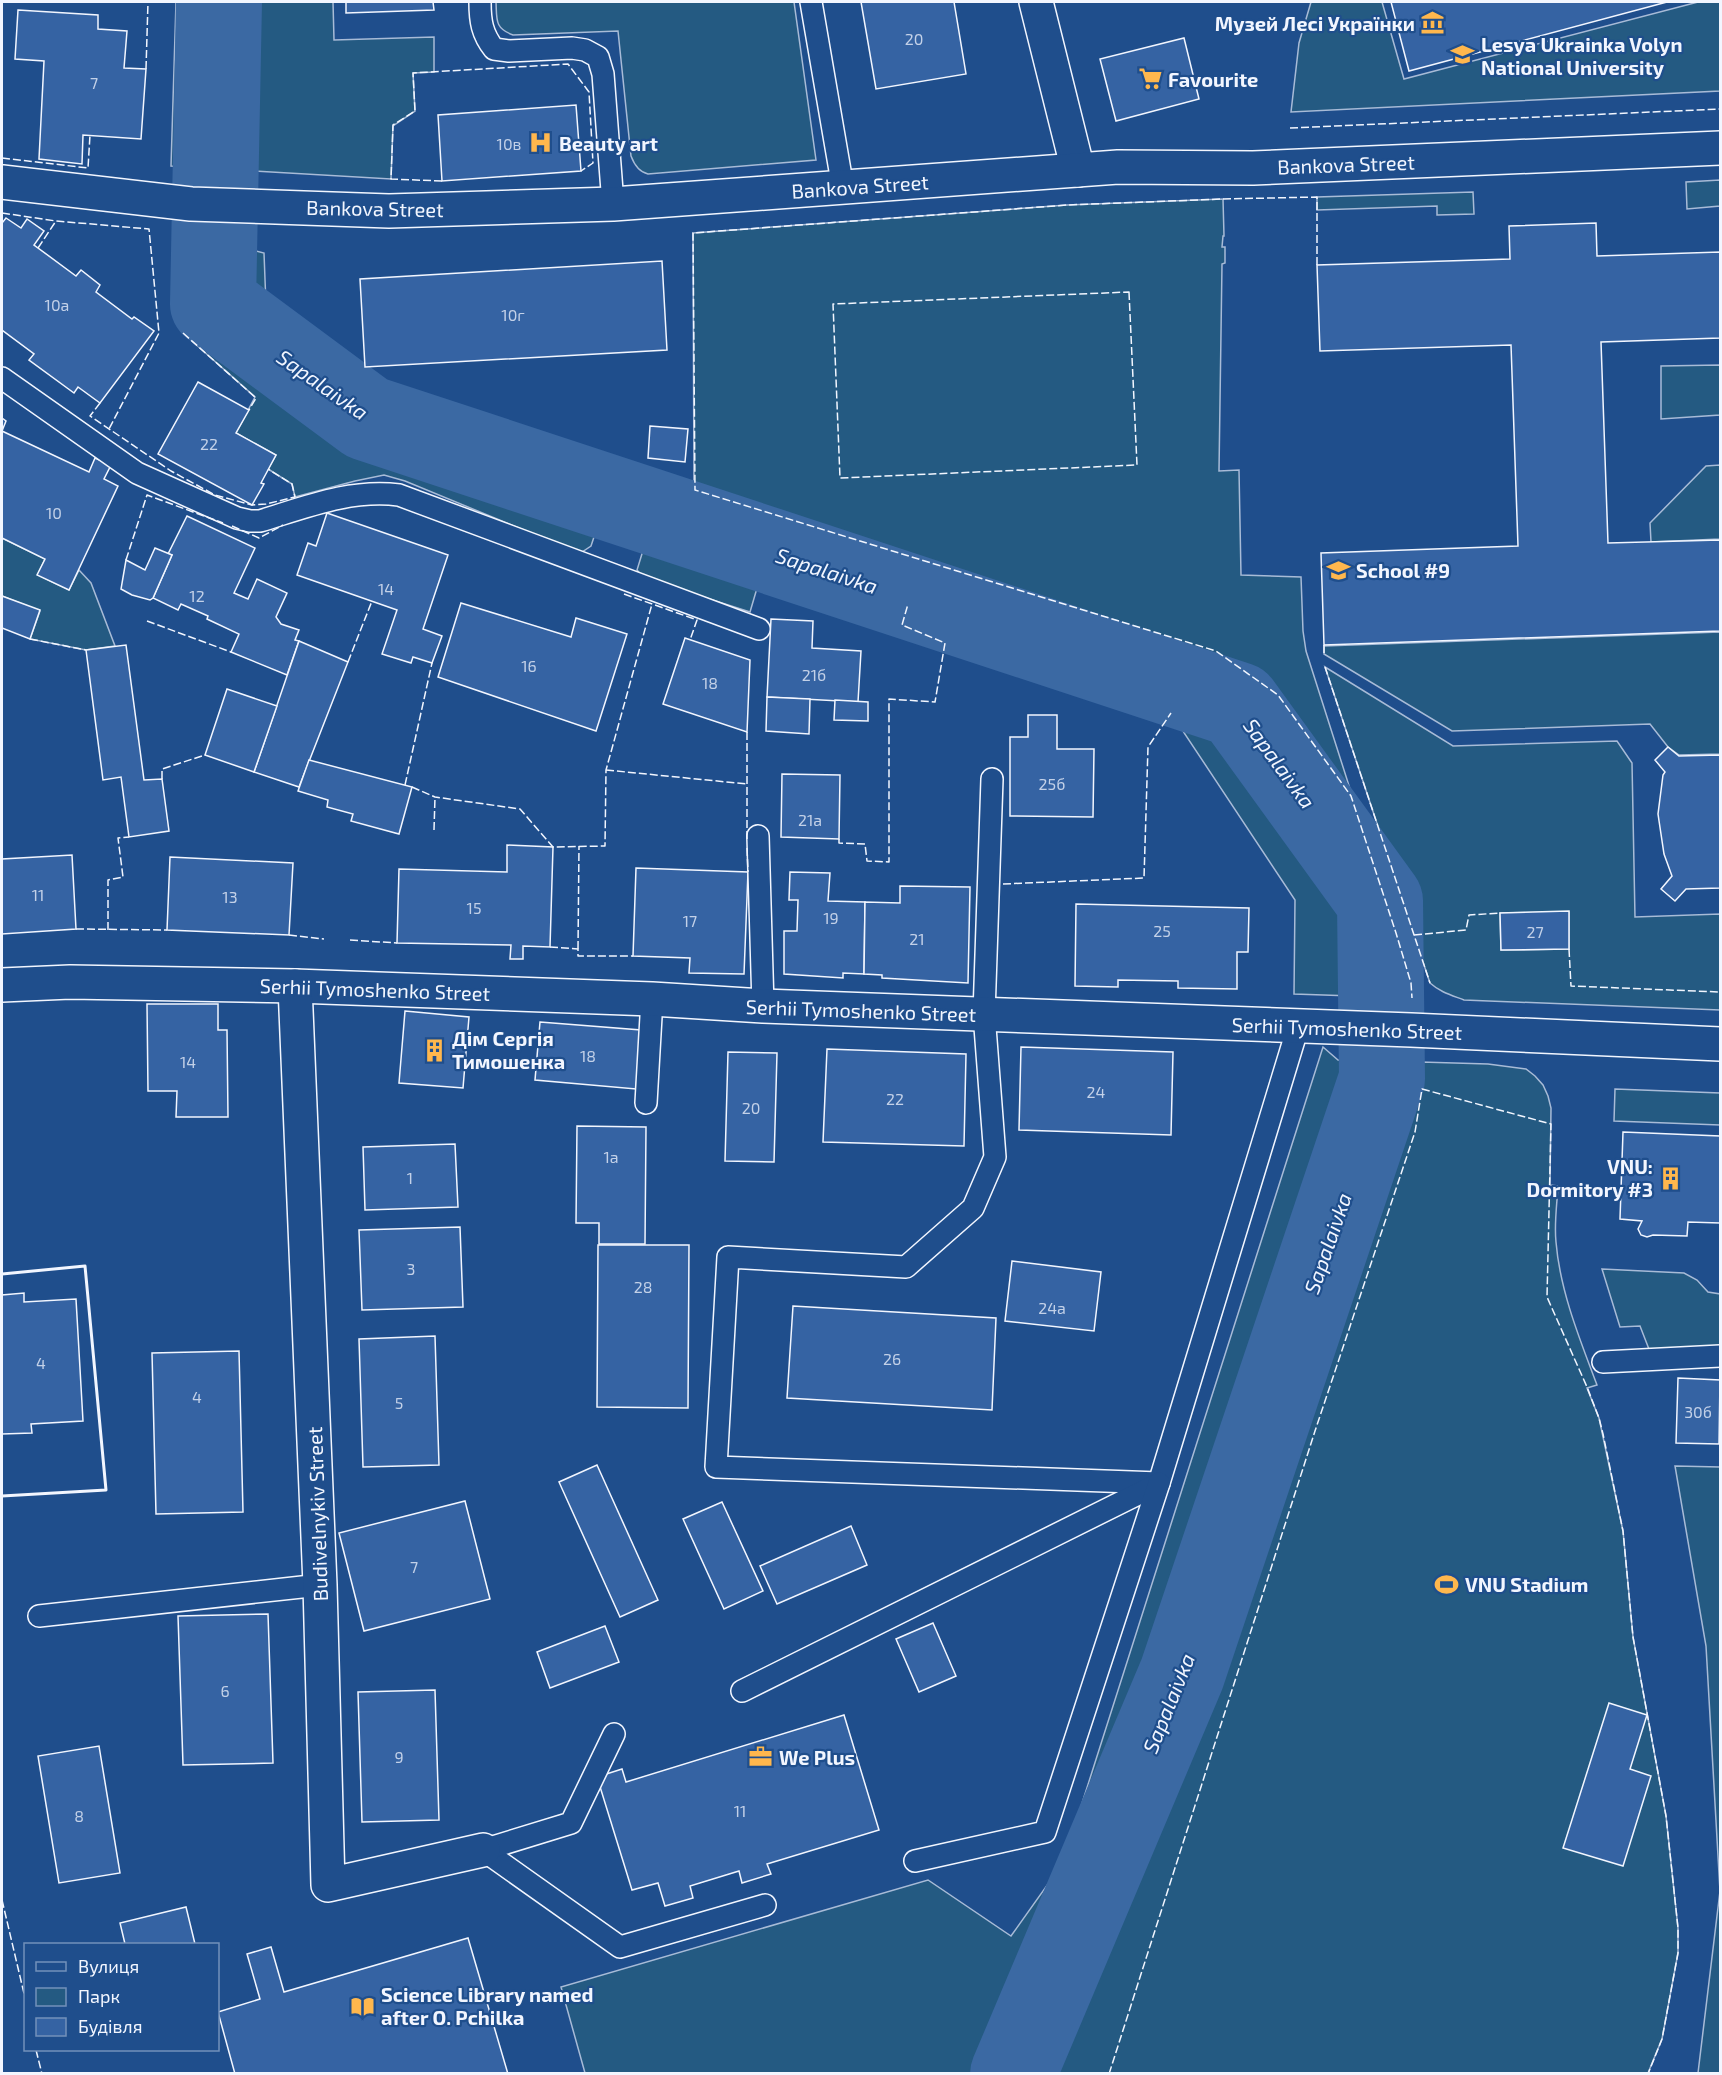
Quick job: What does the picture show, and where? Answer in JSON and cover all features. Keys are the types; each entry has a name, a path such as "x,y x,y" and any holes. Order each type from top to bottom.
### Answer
{"street":[{"path":"1036,2 1078,170"},
{"name":"Bankova Street","path":"2,182 191,204 389,211 613,204 1118,167 1253,168 1720,148"},
{"name":"Serhii Tymoshenko Street","path":"2,985 70,982 295,986 1720,1044"},
{"name":"Budivelnykiv Street","path":"295,986 320,1585 328,1885 483,1850"}],"lane":[{"path":"480,2 480,22 486,38 494,49 509,51 572,48 585,50 598,57 603,74 613,204"},
{"path":"812,2 843,188"},
{"path":"2,378 137,473 237,518 260,521 343,496 380,492 399,495 759,629"},
{"path":"992,779 984,1014 995,1157 973,1208 906,1267 728,1257 716,1467 1159,1483"},
{"path":"758,836 763,1006"},
{"path":"646,1103 652,999"},
{"path":"915,1861 1045,1832 1159,1483 1298,1027"},
{"path":"1603,1362 1720,1356"},
{"path":"742,1691 1159,1483"},
{"path":"39,1616 320,1585"},
{"path":"483,1850 571,1823 614,1734"},
{"path":"483,1850 620,1947 765,1905"}],"green space":[{"path":"176,2 333,2 334,40 434,37 434,72 413,73 415,111 393,126 391,179 171,166"},
{"path":"496,2 794,2 816,160 645,173 637,167 631,156 618,31 513,35 500,26"},
{"path":"1311,2 1382,2 1404,79 1698,2 1720,2 1720,91 1291,112 1299,43"},
{"path":"1720,180 1720,206 1687,209 1686,182"},
{"path":"1473,192 1474,214 1437,215 1437,206 1317,210 1317,197"},
{"path":"1223,199 1222,247 1225,247 1225,263 1222,264 1219,471 1239,470 1241,575 1301,577 1306,651 1396,933 1411,983 1412,998 1294,994 1295,900 1171,713 1043,648 765,561 750,612 650,580 641,575 637,570 645,544 596,531 591,546 582,552 405,481 384,475 295,497 292,484 268,469 276,455 236,433 255,397 183,333 181,251 183,243 188,241 227,244 264,253 266,305 343,376 594,468 694,490 693,233 1067,205"},
{"path":"1720,365 1720,415 1661,419 1661,366"},
{"path":"1720,465 1720,539 1651,542 1650,523 1706,466"},
{"path":"2,538 45,559 38,575 69,590 79,570 91,583 115,646 86,650 30,639 40,611 2,596"},
{"path":"1720,632 1720,754 1679,755 1668,747 1650,724 1452,731 1324,654 1324,646"},
{"path":"1325,667 1453,746 1617,741 1632,763 1635,917 1720,914 1720,1010 1464,1000 1430,983","holes":["1569,912 1569,949 1501,950 1500,913"]},
{"name":"VNU Stadium","path":"1323,1047 1338,1060 1410,1062 1422,1087 1421,1062 1488,1064 1526,1069 1543,1085 1548,1096 1551,1108 1550,1185 1558,1186 1555,1228 1558,1260 1572,1315 1597,1385 1587,1388 1599,1418 1623,1531 1633,1637 1666,1816 1678,1928 1678,1953 1662,2039 1648,2073 585,2073 561,1987 928,1880 1011,1936 1063,1863"},
{"path":"1615,1089 1720,1093 1720,1125 1614,1121"},
{"path":"1602,1269 1684,1273 1697,1280 1708,1292 1720,1294 1720,1366 1654,1362 1640,1326 1620,1327"},
{"path":"1675,1466 1720,1467 1720,1891 1706,1646"},
{"path":"1720,1891 1720,2073 1698,2073"}],"building":[{"path":"346,2 433,2 434,10 346,13"},
{"path":"861,2 954,2 966,74 876,89"},
{"path":"1391,2 1667,2 1409,71"},
{"path":"18,10 98,15 98,29 127,31 124,68 146,69 141,139 83,135 82,164 39,159 44,61 15,59"},
{"name":"Favourite","path":"1184,38 1199,99 1116,121 1100,59"},
{"path":"576,105 581,171 442,181 438,115"},
{"path":"6,218 21,228 27,219 44,231 34,245 76,276 81,270 100,285 96,292 132,319 134,317 154,331 100,403 78,387 74,393 29,360 34,354 2,330 2,223"},
{"path":"1596,223 1597,256 1720,252 1720,338 1601,342 1608,543 1720,540 1720,631 1324,645 1321,553 1518,546 1511,345 1320,351 1317,265 1510,259 1509,226"},
{"path":"662,261 667,350 365,367 360,279"},
{"path":"198,382 249,410 236,433 276,455 252,505 158,454"},
{"path":"2,418 6,421 2,431"},
{"path":"650,426 688,429 685,462 648,458"},
{"path":"2,431 89,472 95,458 111,465 104,479 118,486 69,590 37,575 45,559 2,538"},
{"path":"327,513 448,555 423,629 442,636 432,663 413,657 411,663 382,654 397,610 297,575 308,543 316,546"},
{"path":"187,516 255,548 234,593 248,599 257,579 287,593 276,617 281,624 299,630 295,640 299,641 287,675 231,652 239,634 207,619 208,616 181,604 178,610 153,598 172,555 168,554"},
{"path":"155,548 172,555 153,598 150,600 132,595 121,589 126,560 145,570"},
{"path":"2,596 40,610 30,639 2,628"},
{"path":"461,603 571,637 576,618 627,634 596,731 438,677"},
{"path":"771,619 813,621 812,648 861,651 858,702 767,697"},
{"path":"685,638 750,660 747,732 663,704"},
{"path":"299,641 348,662 299,787 254,772"},
{"path":"126,645 144,780 162,779 169,831 129,837 121,777 103,780 86,650"},
{"path":"227,689 277,706 254,772 205,755"},
{"path":"767,697 810,699 809,734 766,731"},
{"path":"835,700 868,702 868,721 834,720"},
{"path":"1028,715 1057,715 1057,749 1094,749 1093,817 1010,816 1010,737 1028,737"},
{"path":"1668,747 1679,756 1720,755 1720,888 1686,889 1675,901 1661,889 1672,876 1664,854 1658,814 1665,772 1655,760"},
{"path":"309,760 412,787 399,834 351,821 353,814 327,807 328,800 298,791"},
{"path":"782,774 840,775 839,839 781,837"},
{"path":"507,845 553,847 550,947 523,946 523,959 510,959 511,945 397,943 399,869 507,872"},
{"path":"72,855 76,929 2,934 2,859"},
{"path":"170,857 293,863 289,935 167,930"},
{"path":"636,868 748,872 744,974 689,973 690,958 633,956"},
{"path":"790,872 830,873 828,901 865,902 864,974 843,973 843,978 784,974 784,931 797,931 798,900 789,900"},
{"path":"900,886 970,887 968,983 882,978 882,975 864,974 865,902 900,903"},
{"path":"1076,904 1249,908 1248,952 1237,952 1237,989 1178,988 1178,981 1118,980 1118,987 1075,986"},
{"path":"1569,911 1569,949 1501,950 1500,913"},
{"path":"147,1004 218,1004 218,1030 227,1030 228,1117 176,1117 177,1091 148,1091"},
{"name":"Дім Сергія Тимошенка","path":"405,1011 469,1017 463,1088 399,1083"},
{"path":"540,1022 641,1030 636,1089 535,1080"},
{"path":"1021,1047 1173,1052 1171,1135 1019,1130"},
{"path":"827,1049 966,1054 964,1146 823,1142"},
{"path":"728,1052 777,1053 774,1162 725,1161"},
{"path":"577,1126 646,1127 645,1244 599,1244 599,1223 576,1223"},
{"name":"VNU: Dormitory #3","path":"1623,1132 1720,1136 1720,1223 1688,1222 1687,1236 1653,1235 1647,1237 1641,1235 1638,1229 1642,1221 1620,1219"},
{"path":"455,1144 458,1207 365,1210 363,1147"},
{"path":"460,1227 463,1307 362,1310 359,1230"},
{"path":"598,1245 689,1245 688,1408 597,1407"},
{"path":"1012,1261 1101,1272 1094,1331 1005,1321"},
{"path":"24,1293 24,1302 76,1299 83,1421 31,1424 32,1433 2,1434 2,1295"},
{"path":"793,1306 996,1318 992,1410 787,1398"},
{"path":"435,1336 439,1465 363,1467 359,1339"},
{"path":"239,1351 243,1512 156,1514 152,1353"},
{"path":"1678,1378 1720,1380 1719,1444 1676,1443"},
{"path":"597,1465 658,1600 620,1617 559,1482"},
{"path":"465,1501 490,1599 364,1631 339,1533"},
{"path":"722,1502 763,1591 724,1609 683,1519"},
{"path":"851,1526 867,1565 777,1604 760,1566"},
{"path":"268,1614 273,1763 183,1765 178,1616"},
{"path":"933,1623 956,1676 919,1692 896,1639"},
{"path":"605,1626 619,1662 550,1688 537,1652"},
{"path":"435,1690 439,1820 362,1822 358,1692"},
{"path":"1609,1703 1647,1715 1630,1769 1651,1776 1623,1866 1563,1848"},
{"path":"844,1715 879,1830 767,1864 771,1874 742,1883 739,1871 690,1886 693,1898 665,1906 658,1883 632,1890 597,1777 622,1769 626,1782"},
{"path":"99,1746 120,1873 59,1883 38,1756"},
{"path":"186,1907 195,1943 125,1943 120,1923"},
{"name":"Science Library named after O. Pchilka","path":"468,1938 508,2074 235,2074 219,2012 260,1999 247,1954 271,1947 284,1992"}],"waterway":[{"name":"Sapalaivka","path":"219,2 213,304 367,418 1238,705 1380,901 1382,1079 1182,1674 1013,2074"}],"fence":[{"path":"146,69 148,2"},
{"path":"442,181 391,179 393,125 415,111 413,73 568,64 589,92 593,163 581,171"},
{"path":"2,95 2,104"},
{"path":"1290,128 1720,109"},
{"path":"2,158 88,168 90,135"},
{"path":"1317,265 1317,197 1067,205 693,233 695,490 1216,651 1278,695 1351,796 1396,933 1411,983 1412,998"},
{"path":"2,213 56,221 149,229 159,333 109,429"},
{"path":"38,248 56,221"},
{"path":"1129,292 1137,465 840,478 833,304 1129,292"},
{"path":"183,333 256,398 249,410"},
{"path":"100,403 90,416 171,471 215,495 252,505 295,497 292,484 268,469"},
{"path":"126,560 147,495 223,523"},
{"path":"232,526 259,538 283,525"},
{"path":"624,594 697,620 690,640"},
{"path":"348,662 372,601"},
{"path":"412,787 435,797 520,809 553,847 605,846 606,770 652,604"},
{"path":"839,839 839,843 865,844 867,861 889,862 889,699 935,702 945,643 902,625 908,604"},
{"path":"147,621 231,652"},
{"path":"30,639 86,650"},
{"path":"1324,645 1324,654"},
{"path":"405,785 432,663"},
{"path":"1325,667 1430,983"},
{"path":"1003,884 1144,878 1148,747 1171,713"},
{"path":"747,732 747,839"},
{"path":"162,779 162,769 205,755"},
{"path":"606,770 747,784"},
{"path":"434,830 435,797"},
{"path":"108,930 108,880 123,877 118,838 129,837"},
{"path":"578,949 579,846"},
{"path":"747,848 748,872"},
{"path":"1414,935 1466,930 1469,915 1500,913"},
{"path":"76,929 167,930"},
{"path":"289,935 324,939"},
{"path":"350,940 397,943"},
{"path":"550,947 578,949 578,956 633,956"},
{"path":"1569,949 1571,986 1720,992"},
{"path":"1109,2074 1315,1431 1415,1132 1422,1089 1551,1124 1547,1297 1587,1387 1603,1434 1623,1531 1633,1637 1666,1816 1678,1928 1678,1953 1662,2039 1648,2074"},
{"path":"2,1900 24,1994"},
{"path":"36,2051 42,2074"}],"wall":[{"path":"2,1274 85,1266 106,1490 2,1496"}],"place":[{"name":"Музей Лесі Українки","path":"1433,23"},
{"name":"Lesya Ukrainka Volyn National University","path":"1463,55"},
{"name":"Favourite","path":"1150,79"},
{"name":"Beauty art","path":"541,143"},
{"name":"School #9","path":"1338,570"},
{"name":"Дім Сергія Тимошенка","path":"434,1050"},
{"name":"VNU: Dormitory #3","path":"1671,1178"},
{"name":"VNU Stadium","path":"1447,1584"},
{"name":"We Plus","path":"761,1757"},
{"name":"Science Library named after O. Pchilka","path":"363,2006"}]}
